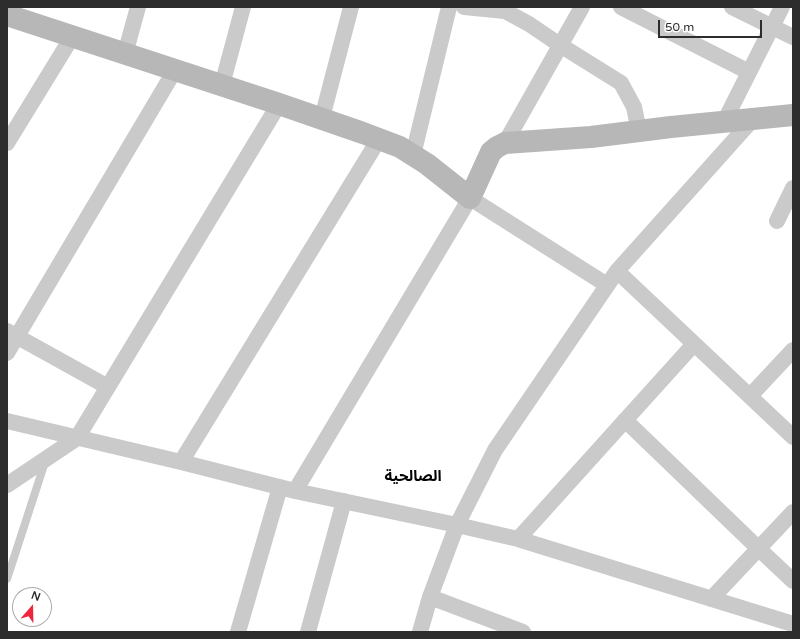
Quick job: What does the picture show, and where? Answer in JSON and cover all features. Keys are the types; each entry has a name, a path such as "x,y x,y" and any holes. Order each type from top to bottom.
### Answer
{"street":[{"path":"125,54 138,7"},
{"path":"222,85 242,7"},
{"path":"322,118 351,7"},
{"path":"413,155 449,7"},
{"path":"464,7 505,11 529,24 621,83 634,108 640,131"},
{"path":"505,143 582,7"},
{"path":"732,7 793,37"},
{"path":"724,122 782,7"},
{"path":"625,8 749,72"},
{"path":"17,14 72,36 322,118 400,147 427,164 470,198 607,286"},
{"path":"7,143 72,36"},
{"path":"7,354 12,334 175,70"},
{"path":"7,485 77,438 279,104"},
{"path":"238,632 287,489 470,198 491,152 505,143 590,137 754,118 793,115"},
{"path":"420,632 430,597 457,525 495,450 616,271 754,118"},
{"path":"181,462 379,139"},
{"path":"777,221 793,188"},
{"path":"616,271 793,437"},
{"path":"12,334 108,387"},
{"path":"518,539 694,344"},
{"path":"750,396 793,350"},
{"path":"626,420 758,549 793,581"},
{"path":"7,421 181,462 287,489 518,539 793,624"},
{"path":"308,632 344,501"},
{"path":"711,599 793,512"},
{"path":"430,597 523,632"}],"lane":[{"path":"7,579 45,459"}],"district":[{"name":"الصالحية","path":"413,477"}]}
